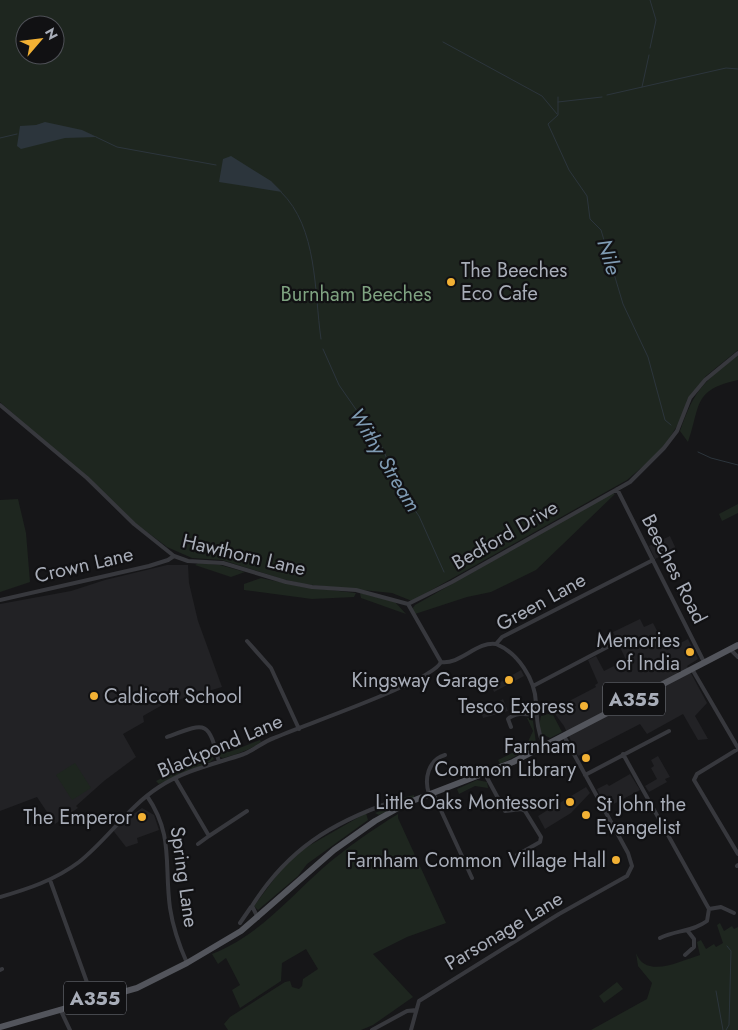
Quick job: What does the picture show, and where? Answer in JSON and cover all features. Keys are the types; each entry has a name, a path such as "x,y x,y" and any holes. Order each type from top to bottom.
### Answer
{"main road":[{"name":"A355","path":"0,1027 93,999 138,988 187,963 226,941 258,918 334,850 375,821 431,794 485,774 544,746 738,645"}],"street":[{"name":"Bedford Drive","path":"408,604 452,582 630,482 653,462 676,431 690,398 705,380 738,353"},
{"name":"Hawthorn Lane","path":"0,405 87,478 134,524 174,556 188,561 223,563 286,582 356,590 408,604"},
{"name":"Beeches Road","path":"617,489 704,662"},
{"name":"Crown Lane","path":"0,600 149,566 174,556"},
{"name":"Green Lane","path":"441,662 448,662 485,645 496,644 502,637 653,560"},
{"path":"408,604 441,662"},
{"path":"247,641 271,668 299,729"},
{"path":"533,686 614,641 619,647"},
{"path":"496,644 515,654 533,686 536,726 544,746"},
{"path":"730,649 738,657"},
{"name":"Blackpond Lane","path":"0,897 50,880 80,861 116,823 147,796 175,778 247,753 271,739 417,680 439,667 441,662"},
{"path":"692,669 738,749 694,777 738,854"},
{"path":"511,727 509,717 516,714 536,716"},
{"path":"167,737 198,726 207,729 212,734 219,762"},
{"path":"564,736 585,775 669,731"},
{"path":"622,754 709,910 706,921 695,929 672,932 660,938"},
{"path":"444,755 432,761 427,784 472,878"},
{"path":"485,774 505,811 521,809 525,812 541,837 540,842 517,855"},
{"name":"Parsonage Lane","path":"411,1030 420,1001 463,972 560,914 597,895 630,872 632,866 628,853 585,775"},
{"path":"175,778 209,836"},
{"name":"Spring Lane","path":"147,796 161,820 165,833 170,907 178,941 187,963"},
{"path":"240,923 289,858 322,834 370,810 394,801"},
{"path":"370,810 375,821"},
{"path":"198,844 247,811"},
{"path":"50,880 93,999"},
{"path":"251,907 258,918"},
{"path":"709,910 721,907 734,912"},
{"path":"684,955 694,947 694,939 687,930"},
{"path":"60,1010 70,1030"},
{"path":"372,1030 407,1011 416,1010"}],"shaded area":[{"path":"45,122 82,130 97,137 65,138 21,149 17,146 20,126 36,125"},
{"path":"231,156 271,181 282,192 219,182 223,159"},
{"path":"670,536 676,549 655,559 649,546"},
{"name":"Caldicott School","path":"167,565 188,565 189,583 198,621 222,687 164,704 143,716 144,722 123,734 136,757 104,781 76,806 78,808 55,824 37,797 0,811 0,604 71,591 105,580"},
{"path":"640,619 644,627 653,623 667,650 688,639 698,659 687,666 707,703 695,716 708,739 698,740 683,714 647,734 640,724 578,756 564,726 552,710 596,687 595,685 598,683 588,660 596,656 604,671 626,660 613,632"},
{"path":"521,670 524,676 494,692 492,687"},
{"path":"503,699 508,711 483,718 481,711"},
{"path":"658,756 670,777 665,779 667,782 649,792 645,786 657,779 651,768 654,766 651,760"},
{"path":"630,774 640,790 606,808 597,789 607,784 609,786"},
{"name":"Little Oaks Montessori","path":"586,787 590,793 571,813 545,829 538,816"},
{"path":"142,808 154,815 159,830 137,838 138,843 126,847 112,829"}],"green space":[{"name":"Burnham Beeches","path":"0,0 738,0 738,350 706,376 687,400 682,418 662,450 627,480 412,601 392,593 303,584 222,560 192,558 167,547 135,523 0,402"},
{"path":"738,355 738,380 723,384 705,395 697,409 688,442 680,431 690,405 701,387"},
{"path":"612,493 615,494 536,570 491,592 467,597 415,614 412,609 415,605"},
{"path":"18,499 26,533 30,582 0,592 0,500"},
{"path":"738,504 738,513 722,521 719,514"},
{"path":"198,563 220,565 245,572 231,577 195,565"},
{"path":"261,578 303,587 356,593 354,597 312,599 244,590 244,584"},
{"path":"360,593 395,602 406,614 361,598"},
{"path":"552,713 562,732 550,738 542,734 539,726 541,716"},
{"path":"527,718 532,718 536,743 532,748 500,764 498,760 526,746 533,731"},
{"path":"260,740 261,742 247,750 228,757 220,757 219,753 232,751"},
{"path":"212,756 214,759 210,762 159,784 156,781 191,763"},
{"path":"75,763 91,788 72,800 56,775"},
{"path":"477,780 487,782 488,788 475,786 459,794 457,789"},
{"path":"414,795 414,798 379,815 375,813 391,806 397,799"},
{"path":"366,813 368,820 307,864 298,876 258,910 254,906 283,867 305,848"},
{"path":"398,814 398,818 446,923 407,937 373,954 413,997 373,1025 361,1030 228,1030 224,1024 230,1017 285,982 290,981 292,987 299,989 302,986 303,979 318,969 306,949 282,963 281,981 240,1008 232,990 240,985 226,958 218,964 212,954 244,937 258,927 332,861"},
{"path":"720,923 724,931 732,926 734,929 738,927 738,1030 591,1030 647,999 652,983 638,966 636,953 641,961 656,967 674,964 700,955 697,942 701,940 706,949 714,944 716,947 723,943 717,925"},
{"path":"617,982 623,989 604,1003 599,996"}],"waterway":[{"path":"650,0 656,20 650,48"},
{"path":"443,42 542,96 557,114"},
{"path":"642,87 649,55"},
{"path":"607,95 726,68 738,69"},
{"name":"Nile","path":"558,97 558,115 548,124 569,170 587,196 590,219 601,230 623,304 648,357 665,420 671,425"},
{"path":"558,102 602,97"},
{"name":"Withy Stream","path":"0,138 17,134"},
{"name":"Withy Stream","path":"96,137 117,147 216,165"},
{"name":"Withy Stream","path":"281,192 293,207 302,223 308,242 315,281 321,339"},
{"name":"Withy Stream","path":"323,349 339,385 382,447 399,488 419,516 444,572"},
{"path":"698,452 711,458 738,465"},
{"path":"726,1030 729,1025 731,951 727,946"},
{"path":"716,991 723,1030"}],"place":[{"name":"The Beeches Eco Cafe","path":"451,282"},
{"name":"Memories of India","path":"690,652"},
{"name":"Kingsway Garage","path":"509,680"},
{"name":"Caldicott School","path":"94,696"},
{"name":"Tesco Express","path":"584,706"},
{"name":"Farnham Common Library","path":"586,758"},
{"name":"Little Oaks Montessori","path":"570,802"},
{"name":"St John the Evangelist","path":"586,815"},
{"name":"The Emperor","path":"142,817"},
{"name":"Farnham Common Village Hall","path":"616,860"}]}
